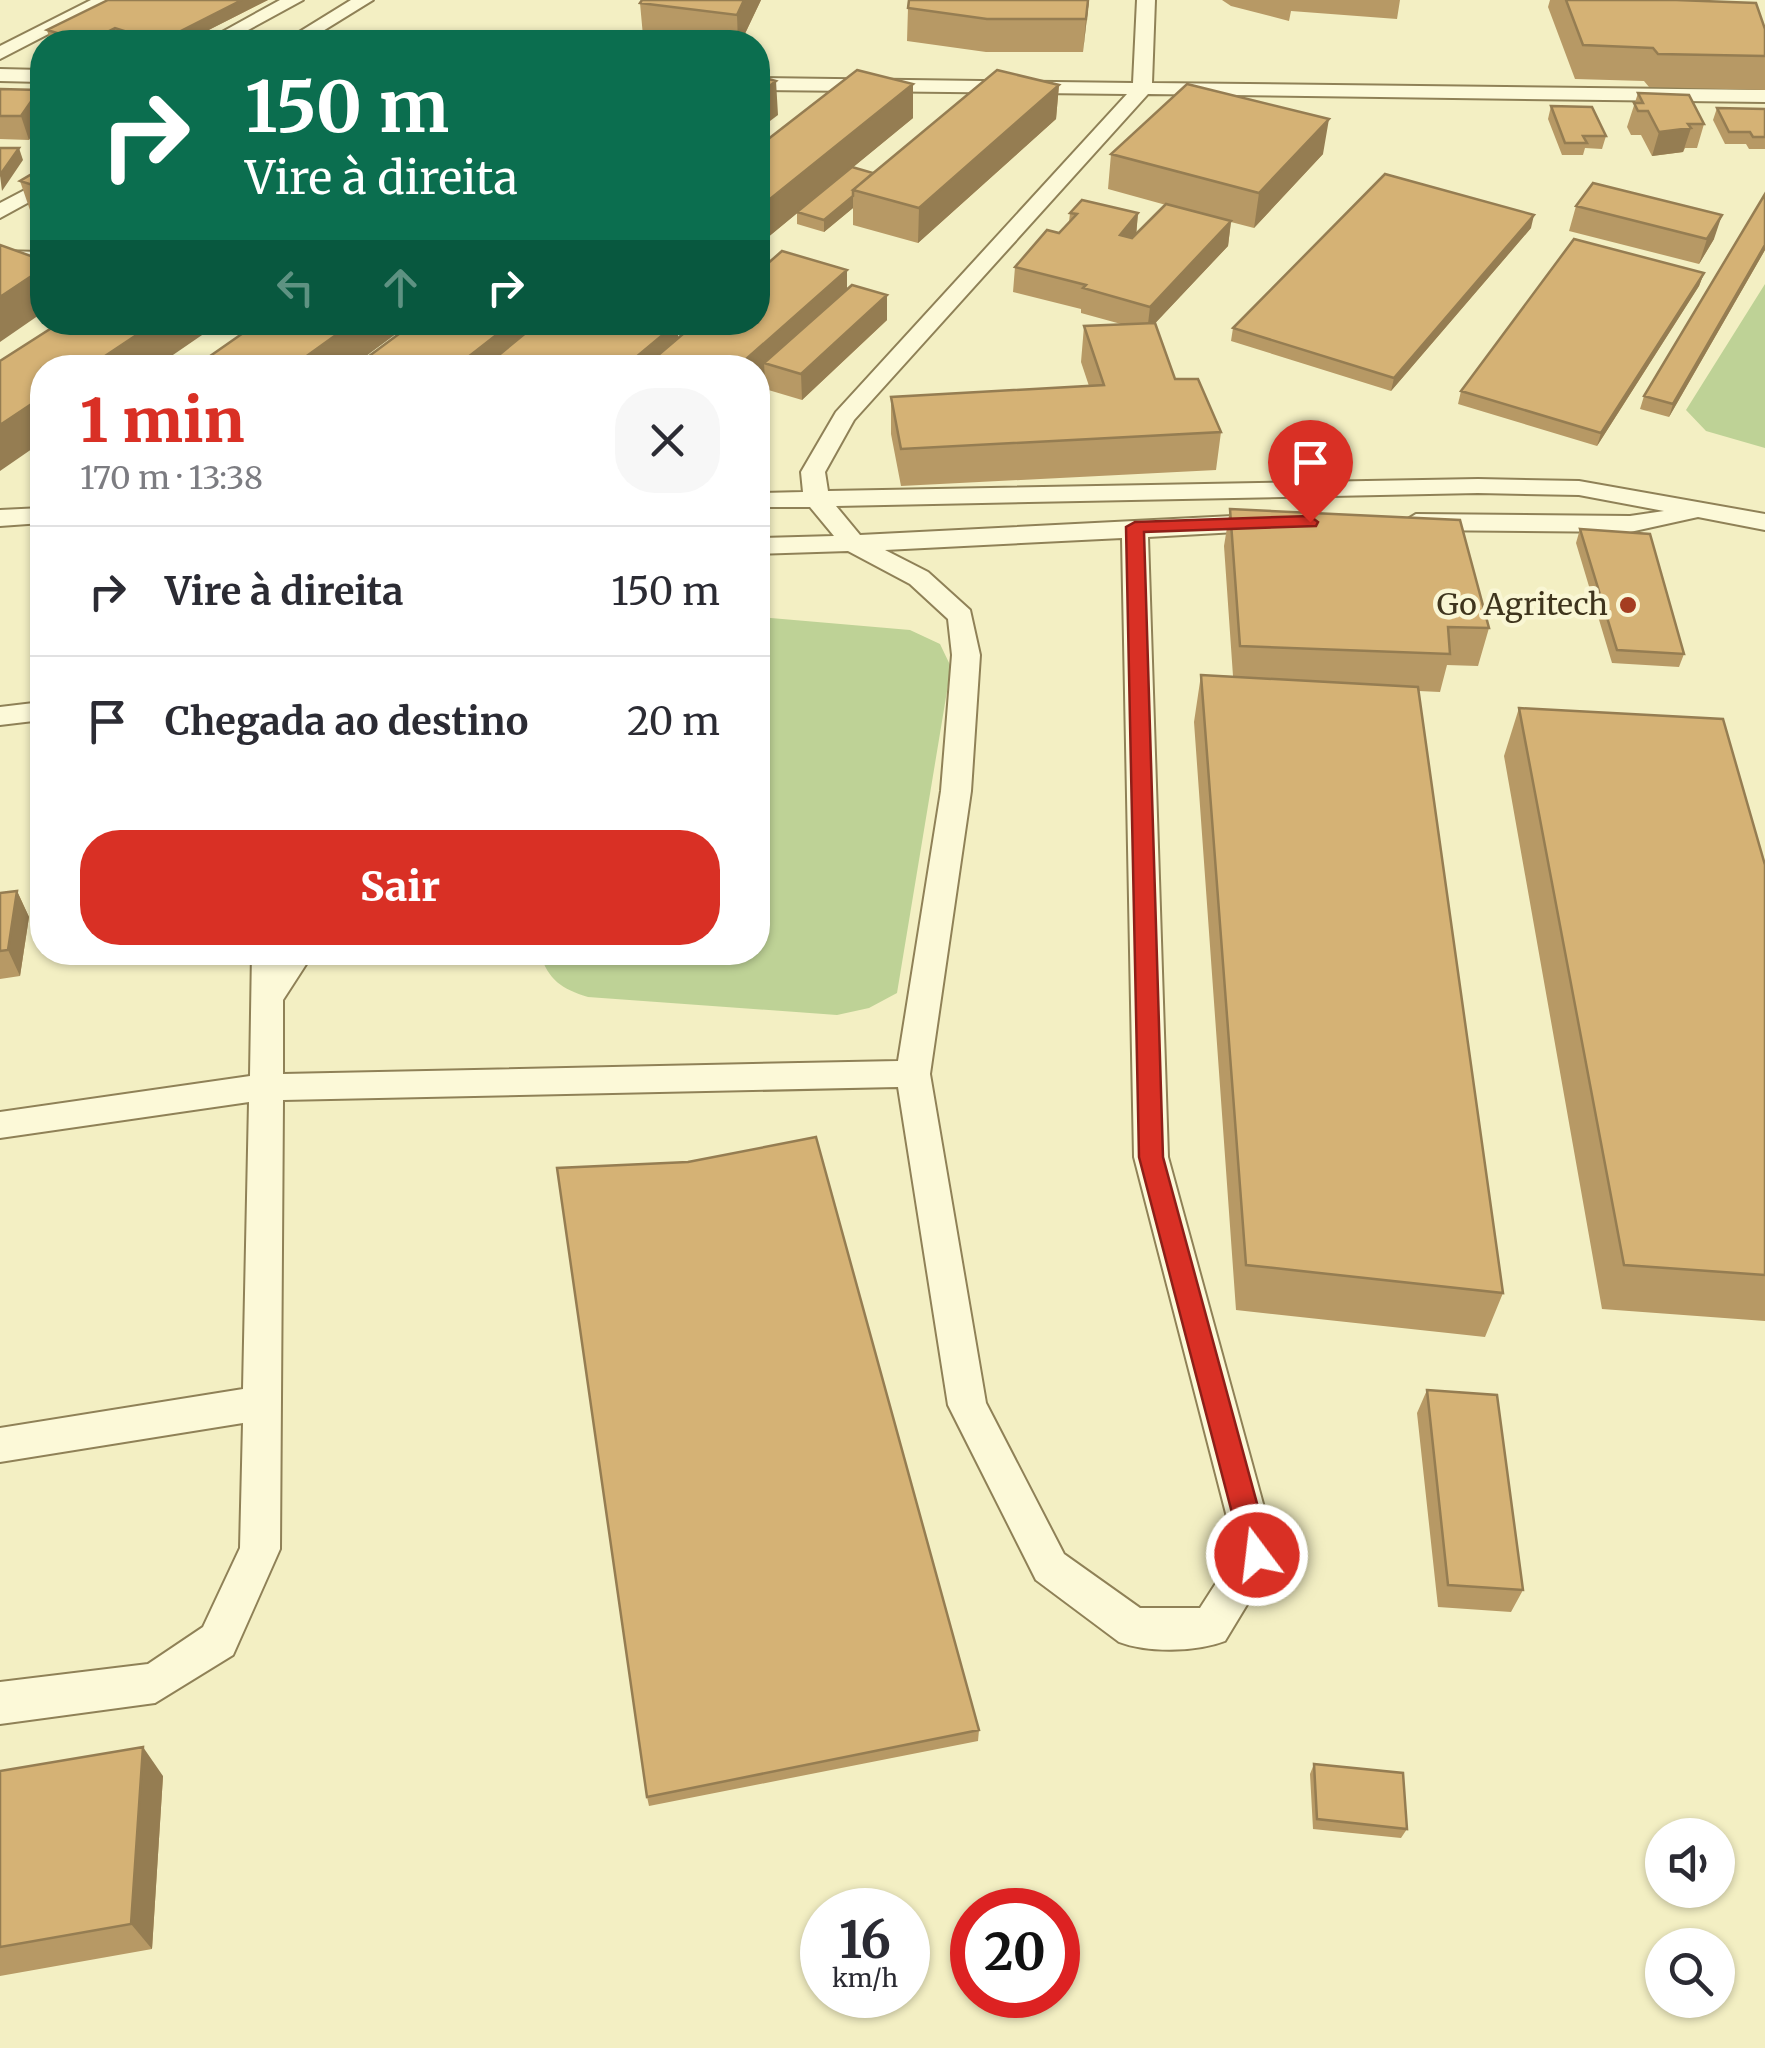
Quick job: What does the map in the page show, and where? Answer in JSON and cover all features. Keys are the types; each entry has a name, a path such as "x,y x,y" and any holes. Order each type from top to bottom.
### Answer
{"lane":[{"path":"46,30 105,0"},
{"path":"236,30 294,0"},
{"path":"313,30 364,0"},
{"path":"1135,527 1151,1157 1257,1555 1211,1627 1133,1628 1050,1567 967,1405 912,1074 956,791 966,655 960,616 919,578 854,544 817,499 813,472 844,417 1142,89 1146,0"},
{"path":"0,53 30,38"},
{"path":"0,75 30,76"},
{"path":"770,84 1765,96"},
{"path":"0,212 30,194"},
{"path":"0,258 30,258"},
{"path":"770,500 1372,488 1578,488 1636,496 1698,513 1765,522"},
{"path":"1372,488 1390,522 1630,524 1698,513"},
{"path":"770,546 1283,522 1264,490"},
{"path":"0,518 30,517"},
{"path":"0,716 30,712"},
{"path":"0,1703 155,1683 218,1641 260,1549 268,965"},
{"path":"267,999 290,965"},
{"path":"0,1124 266,1087 912,1074"},
{"path":"0,1444 262,1404"}],"green space":[{"path":"1765,284 1765,448 1706,431 1686,410"},
{"path":"770,618 910,630 940,644 951,667 897,993 869,1008 837,1015 588,997 571,991 552,977 545,965 770,965"}],"building":[{"path":"108,0 242,0 183,30 47,30"},
{"path":"744,0 737,15 640,3"},
{"path":"909,0 1088,0 1086,19 987,19 908,8"},
{"path":"1566,0 1756,3 1765,29 1765,56 1658,54 1653,48 1583,45"},
{"path":"857,70 913,84 770,199 770,138"},
{"path":"997,70 1059,85 919,208 853,190"},
{"path":"1187,84 1329,119 1259,193 1111,154"},
{"path":"0,89 30,90 30,103 21,116 0,116"},
{"path":"1638,93 1689,95 1704,124 1659,132 1648,111 1638,111 1634,103 1643,103"},
{"path":"1551,106 1592,107 1606,136 1583,136 1587,143 1565,143"},
{"path":"1717,108 1765,109 1765,137 1729,132"},
{"path":"0,148 19,148 0,175"},
{"path":"852,167 873,173 824,220 797,212"},
{"path":"1385,174 1534,215 1394,378 1233,328"},
{"path":"1593,183 1722,215 1707,239 1576,206"},
{"path":"1765,194 1765,245 1673,404 1644,396"},
{"path":"1082,200 1138,213 1120,235 1132,238 1166,204 1231,221 1150,307 1015,267 1047,230 1059,233 1077,214 1070,213"},
{"path":"1574,239 1704,273 1601,433 1461,391"},
{"path":"0,245 30,256 30,277 0,297"},
{"path":"782,251 847,270 751,355 658,355 682,335 770,335 770,262"},
{"path":"852,285 887,295 801,374 770,365 770,358"},
{"path":"1155,323 1175,379 1198,379 1221,432 901,449 891,397 1104,385 1084,326"},
{"path":"41,335 136,335 106,355 30,355 30,405 0,425 0,361"},
{"path":"240,335 336,335 308,355 212,355"},
{"path":"397,335 496,335 471,355 371,355"},
{"path":"523,335 663,335 639,355 499,355"},
{"path":"1230,509 1460,520 1489,628 1448,627 1450,654 1240,646"},
{"name":"Go Agritech","path":"1580,529 1650,534 1684,654 1617,650"},
{"path":"1201,675 1418,687 1503,1293 1246,1265"},
{"path":"1519,708 1723,719 1765,865 1765,1275 1624,1265"},
{"path":"17,891 8,950 0,951 0,893"},
{"path":"816,1137 979,1730 647,1797 557,1168 688,1162"},
{"path":"1427,1390 1497,1395 1523,1590 1448,1585"},
{"path":"143,1747 131,1924 0,1947 0,1771"},
{"path":"1314,1764 1403,1773 1407,1829 1317,1819"}],"place":[{"name":"Go Agritech","path":"1628,605"}],"route":[{"path":"1257,1555 1151,1157 1135,527 1310,522"}]}
